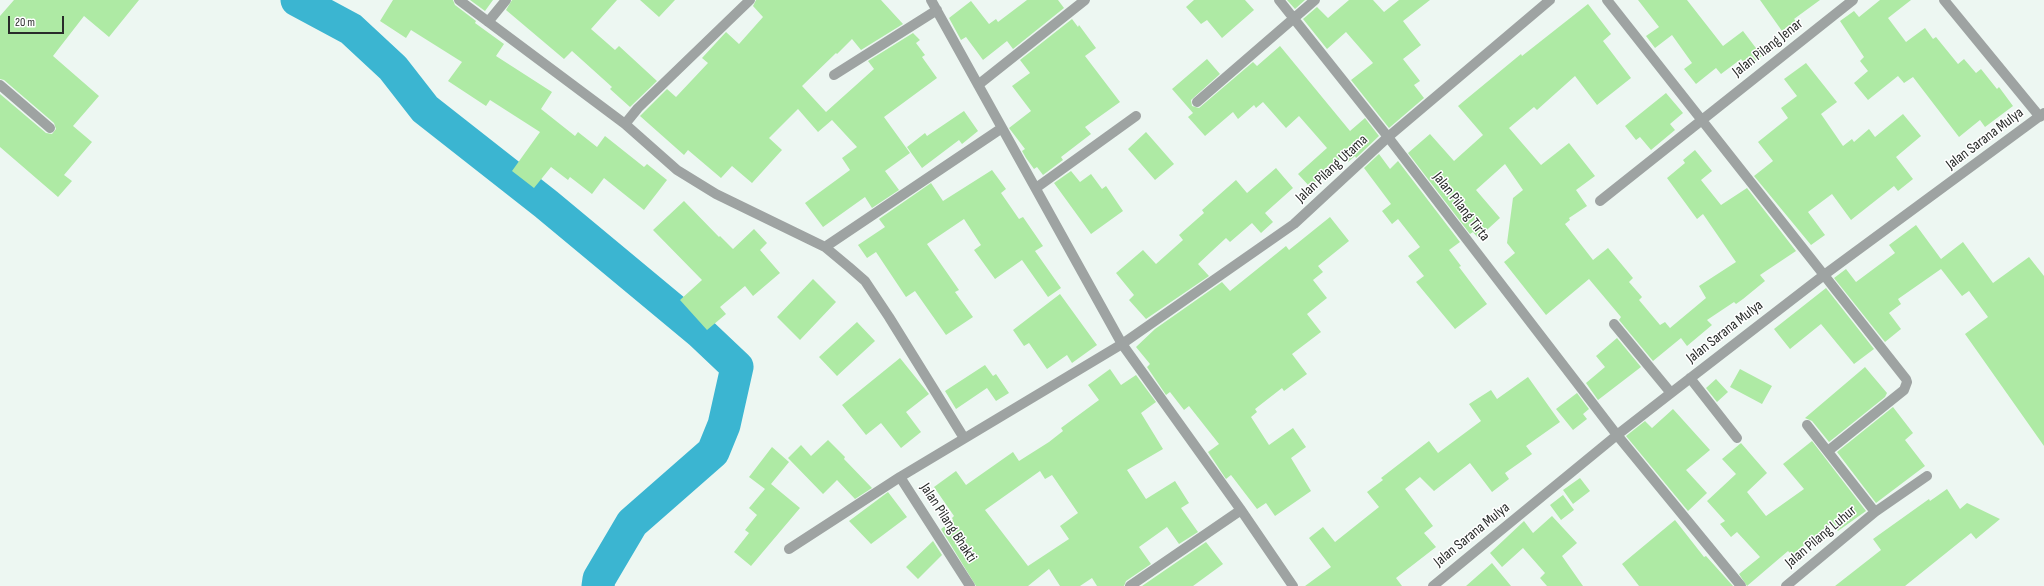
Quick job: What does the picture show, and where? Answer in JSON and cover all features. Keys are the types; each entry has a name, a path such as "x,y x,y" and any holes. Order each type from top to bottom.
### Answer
{"street":[{"path":"459,0 625,124 677,170 698,184 825,248 865,281 964,438"},
{"path":"488,22 506,0"},
{"path":"625,124 638,108 750,0"},
{"path":"931,0 1122,344 1241,510 1293,586"},
{"path":"978,85 1086,0"},
{"name":"Jalan Pilang Tirta","path":"1279,0 1388,137 1617,435 1742,586"},
{"path":"1196,102 1315,0"},
{"name":"Jalan Pilang Utama","path":"789,549 900,477 1122,344 1294,224 1388,137 1550,0"},
{"path":"1607,0 1907,382 1904,390 1828,452"},
{"name":"Jalan Pilang Jenar","path":"1600,201 1853,0"},
{"path":"1944,0 2042,115"},
{"path":"834,76 937,10"},
{"path":"0,85 50,128"},
{"name":"Jalan Sarana Mulya","path":"1433,586 1617,435 1690,378 1824,275 2042,115"},
{"path":"1036,188 1136,116"},
{"path":"825,248 1002,128"},
{"path":"1614,324 1671,393"},
{"path":"1690,378 1738,438"},
{"name":"Jalan Pilang Luhur","path":"1807,424 1875,512"},
{"name":"Jalan Pilang Luhur","path":"1786,586 1875,512 1927,476"},
{"name":"Jalan Pilang Bhakti","path":"900,477 970,586"},
{"path":"1130,586 1241,510"}],"building":[{"path":"14,0 139,0 109,37 84,16 53,56 99,96 73,126 92,142 64,175 72,181 58,197 0,147 0,94 46,133 52,134 56,129 54,123 4,80 0,79 0,16"},
{"path":"393,0 453,0 455,5 476,21 475,23 504,44 496,56 552,92 541,109 575,136 578,132 597,147 605,136 644,167 647,164 667,180 644,210 604,178 592,194 570,177 568,180 551,167 534,188 512,171 540,132 490,100 486,106 448,81 462,62 411,30 406,38 380,21"},
{"path":"470,0 493,0 485,11"},
{"path":"512,0 617,0 591,29 615,50 619,46 657,81 630,107 610,89 612,87 572,51 564,59 506,10"},
{"path":"640,0 675,0 659,17"},
{"path":"756,0 881,0 903,24 861,50 852,39 802,86 826,112 874,69 868,61 913,33 920,40 916,43 925,55 922,57 937,78 884,117 910,153 885,171 899,190 872,208 865,197 823,227 805,203 850,170 842,158 857,147 832,120 818,132 798,109 769,138 782,150 752,183 732,166 721,178 688,150 684,155 640,116 667,89 676,97 708,63 702,58 726,32 739,44 763,17 753,6"},
{"path":"1027,0 1058,0 1064,8 1013,49 1007,41 983,60 966,37 961,40 949,18 971,1 989,24 996,19 998,22"},
{"path":"1194,0 1245,0 1254,10 1222,38 1207,20 1201,24 1186,7"},
{"path":"1287,0 1305,0 1295,9"},
{"path":"1349,0 1373,0 1384,12 1399,0 1430,0 1403,21 1421,45 1403,59 1420,81 1414,85 1424,98 1389,128 1351,80 1373,63 1346,32 1327,49 1303,19 1317,7 1328,18"},
{"path":"1638,0 1687,0 1723,46 1743,31 1762,56 1747,67 1741,59 1721,74 1716,68 1696,84 1684,69 1692,63 1672,35 1655,48 1646,36 1659,27"},
{"path":"1760,0 1820,0 1794,19 1796,21 1782,31"},
{"path":"1880,0 1911,0 1888,18 1906,42 1925,28 1933,39 1936,37 1958,64 1964,59 1976,73 1981,69 1997,89 1999,87 2013,106 1985,127 1980,120 1959,137 1913,77 1904,83 1898,76 1868,100 1854,83 1868,71 1860,61 1864,57 1840,21 1854,11 1859,17"},
{"path":"1588,4 1611,34 1603,41 1631,78 1597,105 1575,76 1537,110 1534,107 1509,128 1541,165 1569,143 1595,176 1576,190 1587,206 1569,218 1570,220 1565,224 1593,260 1608,248 1633,278 1629,282 1642,297 1639,300 1660,325 1665,322 1670,328 1706,298 1699,286 1736,262 1703,214 1697,219 1667,178 1685,163 1683,160 1695,150 1712,171 1701,180 1721,205 1747,188 1796,251 1760,275 1765,281 1743,299 1736,304 1734,302 1707,320 1712,325 1687,346 1681,338 1653,361 1619,320 1621,317 1589,279 1546,315 1504,262 1515,253 1507,243 1513,198 1523,190 1505,164 1476,190 1500,218 1478,238 1473,232 1470,234 1408,153 1430,134 1454,161 1483,135 1458,106 1521,54 1522,56"},
{"path":"1072,19 1078,27 1079,25 1096,48 1085,56 1120,102 1085,127 1091,134 1061,157 1063,160 1043,175 1037,167 1034,169 1026,158 1022,151 1025,149 1009,128 1031,111 1012,86 1030,73 1020,60"},
{"path":"1280,46 1350,131 1365,118 1379,136 1356,158 1355,156 1348,162 1343,156 1310,187 1298,174 1327,148 1299,116 1286,128 1263,102 1256,108 1254,105 1238,119 1233,112 1205,136 1188,117 1193,113 1172,89 1207,59 1220,74 1191,100 1192,106 1199,108 1253,62 1257,66"},
{"path":"1806,63 1837,102 1821,114 1843,146 1852,139 1854,142 1869,129 1875,137 1903,114 1921,136 1896,157 1913,179 1898,191 1894,186 1851,220 1832,194 1808,212 1825,235 1811,245 1754,176 1773,161 1758,142 1788,118 1781,108 1797,96 1784,79"},
{"path":"1666,93 1683,113 1670,124 1675,130 1651,150 1640,137 1636,140 1625,126"},
{"path":"964,111 978,131 962,144 959,140 922,168 907,147 925,133 927,136"},
{"path":"1146,132 1174,164 1155,180 1128,149"},
{"path":"1379,154 1390,169 1398,161 1460,242 1449,250 1461,266 1459,267 1487,304 1455,329 1416,282 1424,276 1408,256 1420,247 1398,219 1392,224 1382,211 1391,204 1364,168"},
{"path":"1276,168 1293,188 1265,213 1273,222 1261,233 1252,223 1230,242 1226,238 1198,264 1209,276 1146,319 1129,300 1134,295 1116,273 1143,250 1156,264 1183,240 1179,235 1204,213 1202,210 1236,180 1247,193"},
{"path":"992,170 1006,189 1001,193 1019,219 1023,217 1043,246 1035,251 1061,288 1048,297 1022,260 995,279 974,250 981,245 964,219 927,244 959,290 955,292 973,317 946,335 915,291 906,297 876,252 867,258 858,245 885,227 879,219 931,183 943,201"},
{"path":"1071,171 1080,182 1091,174 1102,189 1106,186 1123,211 1091,234 1054,183"},
{"path":"684,201 719,237 720,236 733,249 754,229 767,243 760,250 780,273 753,296 745,286 720,307 726,314 707,330 680,300 702,280 653,230"},
{"path":"1330,217 1349,241 1318,266 1323,272 1313,280 1327,298 1307,314 1321,332 1292,354 1307,374 1284,391 1282,388 1255,409 1257,412 1251,417 1269,445 1293,428 1306,447 1291,458 1311,491 1275,516 1266,503 1257,509 1231,475 1226,479 1208,452 1219,444 1189,406 1184,410 1170,392 1166,395 1147,367 1150,364 1136,347 1155,329 1222,282 1230,291 1286,246 1289,250"},
{"path":"1916,225 1941,259 1963,242 1993,283 2029,257 2044,276 2044,446 1965,334 1988,317 1969,291 1962,296 1941,269 1898,299 1901,304 1889,313 1901,329 1885,342 1834,278 1846,269 1856,282 1895,253 1889,245"},
{"path":"813,279 836,302 800,340 777,317"},
{"path":"1826,288 1874,349 1854,364 1821,324 1790,349 1774,329"},
{"path":"1060,294 1097,345 1072,363 1067,355 1047,369 1029,343 1024,346 1013,330"},
{"path":"857,322 875,341 837,376 819,357"},
{"path":"1617,338 1641,367 1598,400 1586,383 1605,367 1596,356"},
{"path":"900,358 929,394 906,412 921,432 901,448 881,423 866,435 842,405"},
{"path":"985,365 993,376 996,374 1009,393 996,401 987,388 956,409 945,391"},
{"path":"1865,367 1887,393 1885,397 1829,442 1812,421 1805,418"},
{"path":"1110,369 1121,385 1136,375 1156,402 1141,413 1163,449 1127,470 1146,499 1175,481 1189,503 1181,508 1198,532 1179,544 1167,527 1139,547 1151,564 1126,581 1124,586 1097,586 1092,578 1080,586 1060,586 1049,569 1028,586 976,586 941,529 953,520 952,518 954,516 934,487 956,471 966,485 1013,452 1019,461 1049,442 1063,431 1061,428 1099,400 1088,385","holes":["1040,471 1045,479 1052,475 1078,513 1060,526 1069,539 1028,566 985,510"]},
{"path":"1740,369 1772,386 1762,404 1730,387"},
{"path":"1528,377 1560,422 1526,446 1532,454 1505,473 1509,479 1492,492 1470,463 1434,491 1420,477 1405,489 1433,526 1424,533 1436,547 1396,578 1402,586 1305,586 1331,567 1309,538 1323,527 1335,542 1379,507 1367,492 1383,480 1381,478 1429,441 1438,453 1481,421 1469,404 1491,390 1497,399"},
{"path":"1716,379 1728,392 1717,402 1706,388"},
{"path":"1577,393 1589,409 1583,414 1587,419 1573,430 1556,409"},
{"path":"1893,407 1913,433 1905,440 1925,466 1876,503 1837,452"},
{"path":"1673,409 1710,450 1686,470 1707,493 1688,511 1626,436 1645,421 1652,428"},
{"path":"828,440 872,488 855,499 837,480 823,494 788,458 801,445 811,456"},
{"path":"1812,441 1866,511 1838,531 1831,523 1792,555 1788,551 1747,586 1739,574 1760,557 1737,532 1731,537 1720,524 1725,521 1707,501 1736,474 1722,459 1741,443 1767,473 1747,492 1766,516 1804,489 1783,464"},
{"path":"772,447 789,462 771,484 800,508 751,566 734,552 749,533 745,530 757,515 749,508 765,489 749,477"},
{"path":"1580,478 1590,491 1573,504 1563,490"},
{"path":"1947,489 1960,509 1967,503 2000,519 1976,539 1971,533 1905,586 1835,586 1881,550 1873,539 1929,499 1930,501"},
{"path":"888,492 907,517 871,544 849,521"},
{"path":"1563,495 1574,510 1561,520 1550,505"},
{"path":"1552,516 1577,543 1562,556 1583,586 1547,586 1540,578 1545,573 1523,548 1502,567 1490,553 1524,521 1533,533"},
{"path":"1675,520 1704,557 1706,556 1733,586 1639,586 1622,564"},
{"path":"933,541 942,555 918,579 906,567"},
{"path":"1206,542 1223,564 1193,586 1142,586"},
{"path":"1492,563 1511,586 1466,586"}],"waterway":[{"path":"297,0 351,29 393,68 425,109 546,204 700,332 737,367 724,425 713,452 632,523 599,579 598,586"}]}
